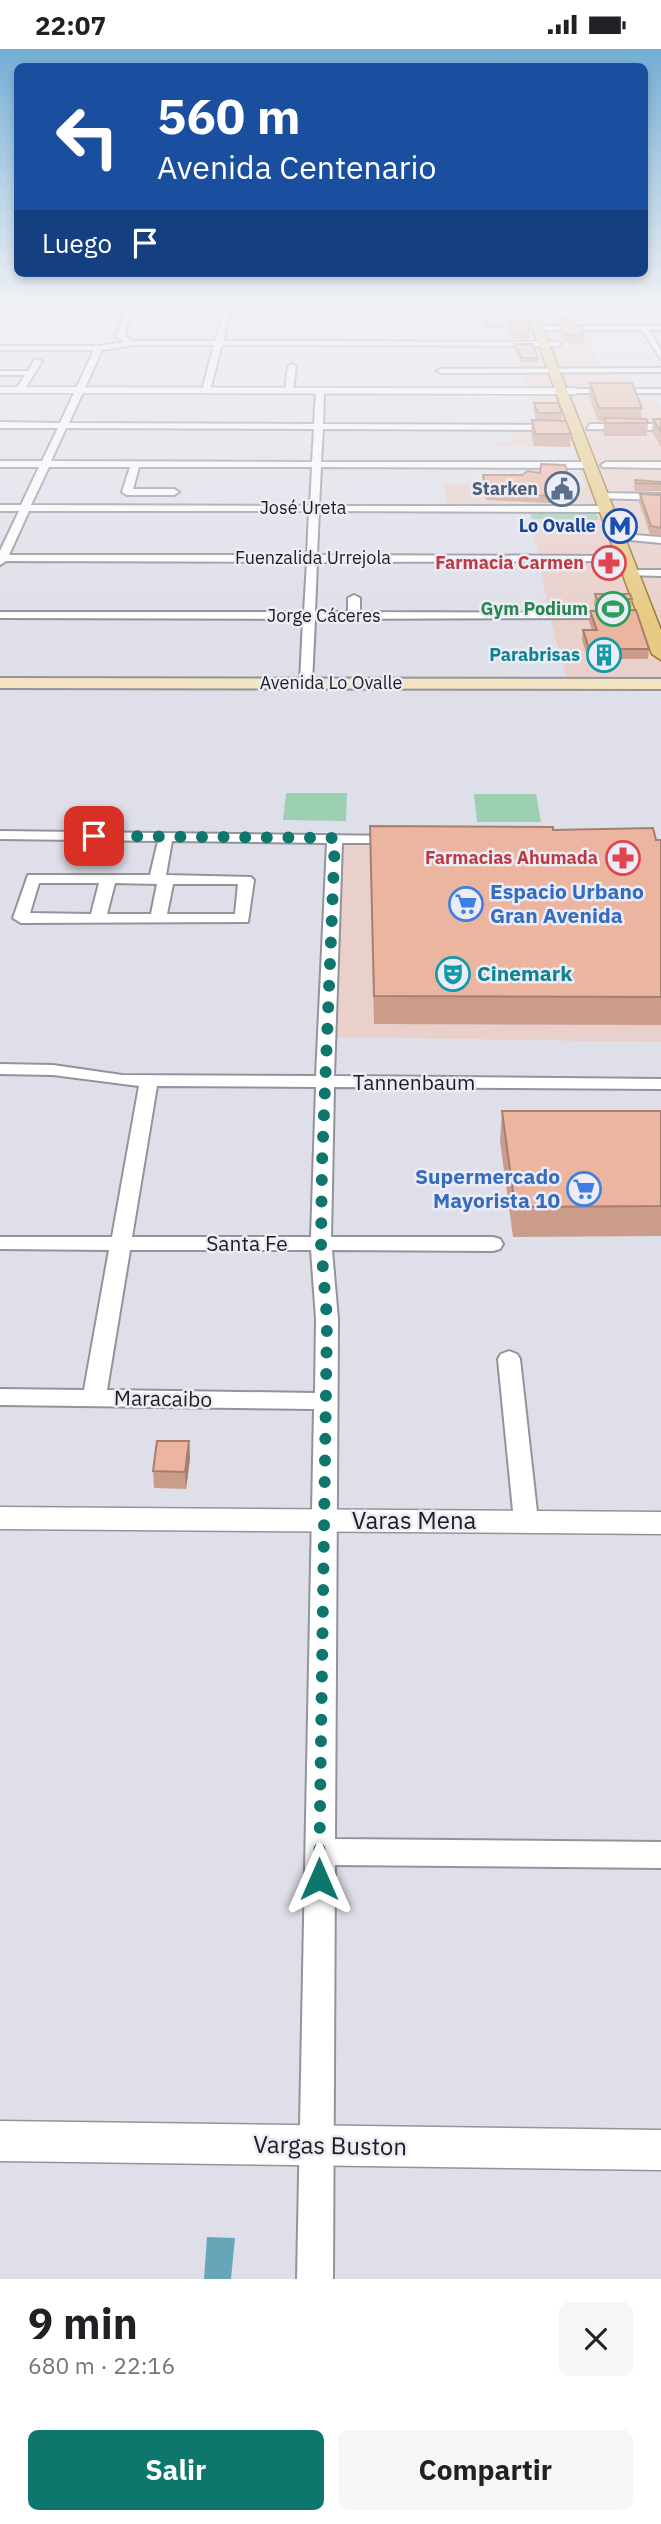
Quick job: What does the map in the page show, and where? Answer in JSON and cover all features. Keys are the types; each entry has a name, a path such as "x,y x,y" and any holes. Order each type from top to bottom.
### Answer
{"main road":[{"path":"574,412 600,464 609,501 641,569"},
{"path":"580,412 583,427"},
{"path":"609,501 634,538 656,613 661,654"},
{"name":"Avenida Lo Ovalle","path":"0,683 661,684"}],"street":[{"path":"1,559 71,412"},
{"path":"306,683 316,508 318,412"},
{"path":"0,425 661,427"},
{"path":"133,461 127,492 177,478 316,464 661,465"},
{"path":"0,464 133,461 177,478"},
{"path":"170,508 177,478"},
{"name":"José Ureta","path":"0,508 316,508 609,501 661,496"},
{"path":"634,538 661,540"},
{"name":"Fuenzalida Urrejola","path":"1,559 313,558 641,569"},
{"path":"354,598 354,616"},
{"name":"Jorge Cáceres","path":"0,615 656,613"},
{"path":"0,835 409,839"},
{"path":"158,919 166,837"},
{"path":"315,2279 327,1319 321,1244 335,838"},
{"path":"33,879 162,879 246,880 242,919 21,918 33,879"},
{"path":"98,918 108,879"},
{"name":"Tannenbaum","path":"0,1069 53,1070 107,1079 149,1080 661,1084"},
{"path":"94,1398 149,1080"},
{"name":"Santa Fe","path":"0,1243 493,1244"},
{"path":"509,1359 526,1521"},
{"name":"Maracaibo","path":"0,1397 325,1401"},
{"name":"Varas Mena","path":"0,1518 661,1523"},
{"path":"319,1852 661,1856"},
{"name":"Vargas Buston","path":"0,2141 661,2150"}],"shaded area":[{"path":"535,412 661,412 661,680 567,680 549,614 529,507 446,506 444,483 585,487 572,447 498,446 497,441 512,441 512,426 539,426"},
{"name":"Espacio Urbano Gran Avenida","path":"343,844 661,848 661,1042 337,1037"}],"green space":[{"path":"530,511 594,511 599,520 532,519"},
{"path":"286,793 347,793 346,821 283,820"},
{"path":"474,794 536,794 541,822 477,822"}],"water":[{"path":"207,2237 235,2238 231,2279 204,2279"}],"building":[{"path":"604,418 646,419 648,423 606,423"},
{"path":"653,419 661,419 661,432"},
{"path":"532,420 566,421 571,434 535,434"},
{"path":"541,464 565,465 572,486 549,496 486,492 483,475 522,475 528,471 540,473"},
{"path":"635,480 661,482 661,484 636,483"},
{"path":"640,494 661,495 661,528 651,526"},
{"path":"595,594 630,594 632,599 597,599"},
{"path":"636,610 649,649 589,649 583,630 597,630 590,611"},
{"name":"Espacio Urbano Gran Avenida","path":"370,826 553,827 553,830 653,828 656,840 661,840 661,997 374,996"},
{"name":"Supermercado Mayorista 10","path":"502,1111 661,1111 661,1206 515,1207"},
{"path":"157,1441 189,1441 185,1472 153,1471"}],"place":[{"name":"Starken","path":"562,489"},
{"name":"Lo Ovalle","path":"620,526"},
{"name":"Farmacia Carmen","path":"609,563"},
{"name":"Gym Podium","path":"613,609"},
{"name":"Parabrisas","path":"604,655"},
{"name":"Farmacias Ahumada","path":"623,858"},
{"name":"Espacio Urbano Gran Avenida","path":"466,904"},
{"name":"Cinemark","path":"453,974"},
{"name":"Supermercado Mayorista 10","path":"584,1189"}],"route":[{"path":"94,836 335,838 322,1163 321,1244 327,1319 319,1879"}]}
